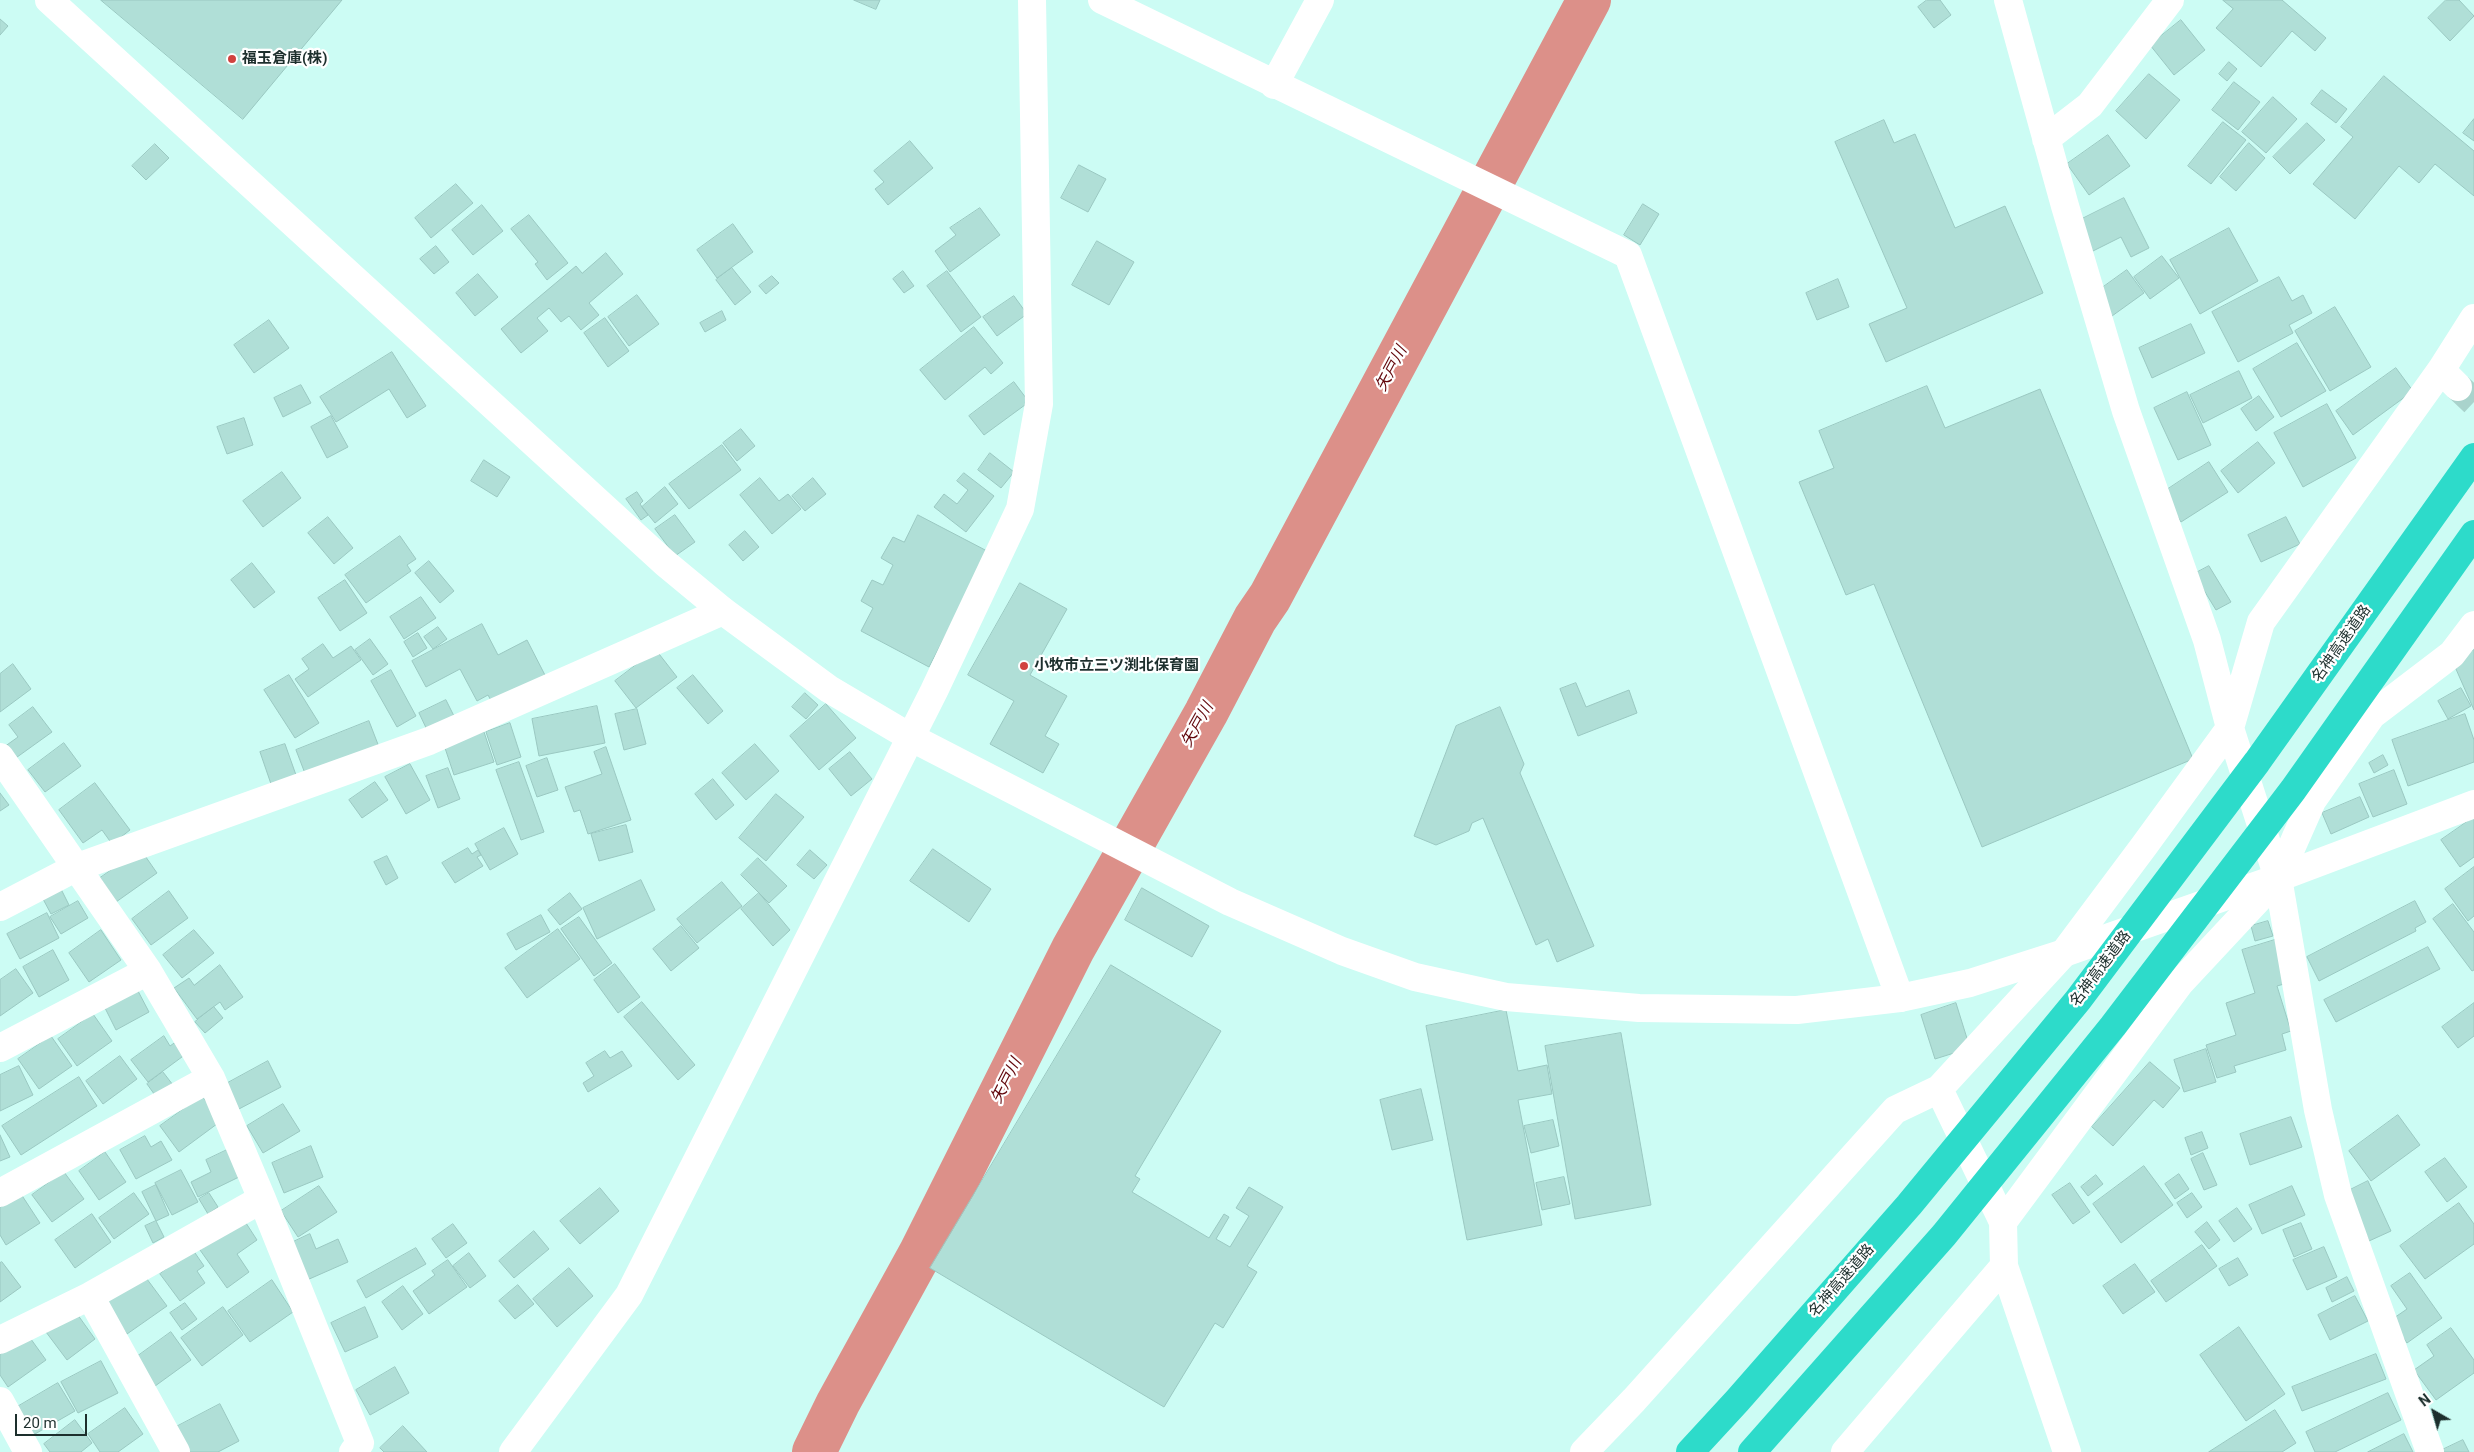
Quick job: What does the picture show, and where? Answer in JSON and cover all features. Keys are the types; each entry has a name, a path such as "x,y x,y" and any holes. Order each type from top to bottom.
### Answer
{"highway":[{"name":"名神高速道路","path":"1690,1452 1756,1380 1949,1158 2078,1000 2258,762 2474,457"},
{"path":"1752,1452 1924,1257 2113,1026 2287,798 2474,534"}],"street":[{"path":"49,0 665,563 723,611 829,689 910,737 1230,902 1342,951 1415,977 1506,997 1639,1008 1797,1010 1900,998 1970,983 2064,954 2278,878 2474,804"},
{"path":"513,1452 629,1295 910,737 1020,509 1039,404 1032,0"},
{"path":"1102,0 1274,85 1628,254 1900,998"},
{"path":"1274,85 1320,0"},
{"path":"2008,0 2046,139 2126,411 2206,640 2230,728 2278,878 2318,1110 2338,1195 2430,1452"},
{"path":"2046,139 2090,105 2170,0"},
{"path":"1584,1452 1634,1400 1895,1110 1939,1089 2064,954 2230,728 2261,622 2449,379 2474,318"},
{"path":"0,908 75,868 429,741 723,611"},
{"path":"2003,1222 2180,983 2278,878 2312,801 2372,715 2452,654 2474,625"},
{"path":"0,757 148,971 211,1078 360,1443 354,1452"},
{"path":"0,1048 148,971"},
{"path":"0,1193 211,1078"},
{"path":"1939,1089 2003,1222 2004,1266 2067,1452"},
{"path":"0,1340 90,1296 262,1199"},
{"path":"1845,1452 2004,1266"},
{"path":"90,1296 176,1452"},
{"path":"0,1401 28,1452"}],"building":[{"name":"福玉倉庫(株)","path":"101,0 342,0 243,119"},
{"path":"854,0 880,0 876,9"},
{"path":"1927,0 1940,0 1951,15 1934,28 1918,7"},
{"path":"2223,0 2282,0 2326,38 2315,51 2292,31 2261,67 2216,28 2233,9"},
{"path":"2446,0 2459,0 2474,16 2450,41 2428,18"},
{"path":"0,19 8,26 0,35"},
{"path":"2181,20 2205,50 2174,75 2150,45"},
{"path":"2229,62 2237,69 2227,81 2219,74"},
{"path":"2149,74 2180,100 2146,139 2116,111"},
{"path":"2384,76 2474,151 2474,196 2435,164 2419,183 2399,166 2355,219 2313,184 2353,137 2341,127"},
{"path":"2234,82 2260,102 2238,130 2212,110"},
{"path":"2322,90 2347,109 2336,123 2311,104"},
{"path":"2273,97 2297,119 2266,153 2242,132"},
{"path":"2474,119 2474,141 2463,133"},
{"path":"1884,120 1894,143 1915,134 1955,228 2005,206 2043,293 1886,362 1869,324 1907,308 1835,142"},
{"path":"2223,122 2246,140 2211,184 2188,166"},
{"path":"2307,123 2325,140 2290,174 2273,157"},
{"path":"2108,135 2130,166 2089,195 2067,164"},
{"path":"910,141 933,168 888,205 875,189 884,182 874,171"},
{"path":"2249,143 2265,158 2236,191 2220,177"},
{"path":"155,144 169,158 146,180 132,166"},
{"path":"1079,165 1106,179 1088,212 1061,198"},
{"path":"456,184 473,203 431,238 415,218"},
{"path":"2124,198 2149,248 2131,257 2121,237 2089,253 2074,223"},
{"path":"1643,204 1659,214 1640,245 1624,235"},
{"path":"482,205 503,231 473,255 452,230"},
{"path":"980,208 1000,235 950,272 935,251 956,235 950,228"},
{"path":"529,215 568,263 547,280 535,264 538,262 511,229"},
{"path":"733,224 753,252 717,278 697,250"},
{"path":"2229,228 2258,281 2200,314 2170,260"},
{"path":"1097,241 1134,262 1109,305 1072,285"},
{"path":"436,246 449,262 434,274 420,259"},
{"path":"606,253 623,274 589,303 599,315 581,330 569,316 561,322 549,308 537,318 548,331 521,353 501,329 576,266 582,273"},
{"path":"2162,256 2179,278 2150,299 2134,277"},
{"path":"732,268 751,292 735,305 716,280"},
{"path":"2127,270 2144,293 2112,316 2095,293"},
{"path":"903,271 914,286 904,293 893,279"},
{"path":"947,271 981,317 961,332 927,286"},
{"path":"478,274 498,297 475,316 456,293"},
{"path":"772,276 779,283 766,294 759,286"},
{"path":"2279,277 2292,301 2303,295 2312,313 2289,325 2293,333 2238,362 2212,312"},
{"path":"1838,279 1849,307 1817,320 1806,293"},
{"path":"637,295 659,324 629,346 608,317"},
{"path":"1014,296 1027,314 997,336 983,317"},
{"path":"2335,307 2371,367 2330,391 2295,331"},
{"path":"722,311 726,320 705,332 700,323"},
{"path":"605,318 629,351 608,367 584,333"},
{"path":"269,320 289,348 254,373 234,345"},
{"path":"2191,324 2205,353 2152,378 2139,348"},
{"path":"974,327 1003,363 991,374 985,367 945,400 920,370"},
{"path":"2297,343 2326,391 2281,417 2253,369"},
{"path":"392,352 426,406 407,418 389,389 336,422 320,397"},
{"path":"2396,368 2413,391 2353,435 2336,411"},
{"path":"2239,371 2252,398 2203,423 2190,395"},
{"path":"1014,382 1029,402 984,435 969,416"},
{"path":"301,385 311,403 283,417 274,398"},
{"path":"1927,386 1945,428 2040,389 2193,759 1982,847 1874,584 1846,595 1799,482 1834,468 1819,431"},
{"path":"2187,392 2211,445 2178,460 2154,408"},
{"path":"2259,396 2274,417 2256,431 2241,409"},
{"path":"2327,404 2356,458 2303,487 2274,433"},
{"path":"331,416 348,447 327,458 311,427"},
{"path":"244,418 253,445 227,454 217,427"},
{"path":"741,429 755,446 737,461 723,443"},
{"path":"2258,442 2275,463 2238,493 2221,471"},
{"path":"722,445 741,470 689,509 669,484"},
{"path":"990,453 1014,472 1001,488 978,470"},
{"path":"484,460 510,477 497,497 471,481"},
{"path":"2209,462 2228,492 2181,522 2162,493"},
{"path":"282,472 301,498 263,527 243,501"},
{"path":"964,473 994,496 966,532 934,507 944,494 957,504 968,490 957,481"},
{"path":"760,478 779,501 788,494 801,509 772,534 740,495"},
{"path":"813,478 826,494 805,511 792,496"},
{"path":"665,487 678,504 655,523 642,507"},
{"path":"637,492 643,501 640,504 648,515 641,520 626,499"},
{"path":"675,515 695,542 675,556 655,529"},
{"path":"918,515 989,552 929,667 861,631 873,608 861,601 872,580 883,585 893,565 881,558 893,537 904,542"},
{"path":"328,517 353,548 334,564 308,533"},
{"path":"2286,517 2300,544 2261,562 2248,535"},
{"path":"745,531 759,547 743,561 729,545"},
{"path":"400,536 416,559 407,565 411,571 366,603 345,575"},
{"path":"429,561 454,591 440,603 415,573"},
{"path":"252,563 275,592 254,608 231,580"},
{"path":"2209,566 2231,602 2216,610 2194,574"},
{"path":"345,580 367,613 340,631 318,598"},
{"path":"1020,583 1067,609 1030,675 1067,696 1045,736 1059,744 1043,773 990,744 1014,701 968,675"},
{"path":"421,597 436,618 404,639 390,617"},
{"path":"482,624 498,655 527,640 547,679 494,706 488,695 477,701 460,669 426,687 412,661"},
{"path":"438,627 447,639 433,649 424,637"},
{"path":"418,633 427,648 413,657 404,642"},
{"path":"370,639 388,664 373,675 355,650"},
{"path":"323,644 333,658 351,646 361,660 308,697 295,679 309,669 302,659"},
{"path":"656,650 677,677 636,708 615,681"},
{"path":"2474,650 2474,710 2452,660"},
{"path":"13,664 31,689 0,712 0,674"},
{"path":"391,670 416,716 397,727 371,681"},
{"path":"289,675 319,723 295,738 264,690"},
{"path":"693,675 723,711 708,724 677,688"},
{"path":"1576,683 1586,707 1629,690 1637,713 1578,736 1560,689"},
{"path":"2461,688 2471,706 2448,719 2438,701"},
{"path":"805,693 818,705 806,719 792,707"},
{"path":"446,700 455,718 428,732 419,713"},
{"path":"826,704 856,738 819,770 790,736"},
{"path":"597,706 605,743 539,756 532,719"},
{"path":"33,707 52,732 13,760 4,747 18,737 9,725"},
{"path":"1500,707 1524,764 1520,773 1594,946 1557,962 1548,939 1536,945 1483,818 1472,823 1469,831 1436,845 1414,836 1456,726"},
{"path":"637,709 646,744 624,750 615,714"},
{"path":"2465,714 2474,740 2474,762 2408,786 2392,740"},
{"path":"369,721 379,747 306,776 296,750"},
{"path":"510,723 521,757 497,765 486,732"},
{"path":"484,732 494,762 454,775 444,745"},
{"path":"64,743 81,766 45,792 28,770"},
{"path":"285,744 296,775 271,784 260,752"},
{"path":"755,744 779,771 746,800 722,773"},
{"path":"606,747 631,820 588,834 580,810 574,812 565,787 602,774 594,752"},
{"path":"850,752 872,779 851,796 829,769"},
{"path":"2383,755 2388,765 2374,773 2369,763"},
{"path":"547,758 558,790 537,797 526,766"},
{"path":"519,762 544,832 521,840 496,770"},
{"path":"410,764 430,800 406,814 385,777"},
{"path":"448,768 460,799 438,808 426,776"},
{"path":"2394,770 2407,804 2373,817 2359,784"},
{"path":"713,779 734,805 716,820 695,794"},
{"path":"375,782 388,800 362,818 349,800"},
{"path":"95,783 130,830 112,844 102,830 83,843 59,810"},
{"path":"0,793 9,805 0,811"},
{"path":"776,794 804,817 766,861 739,838"},
{"path":"2360,797 2369,817 2331,834 2322,813"},
{"path":"2474,817 2474,857 2460,867 2441,840"},
{"path":"626,825 633,852 599,861 591,834"},
{"path":"504,828 518,854 490,870 475,844"},
{"path":"468,848 472,854 478,850 481,855 477,857 483,866 455,883 442,863"},
{"path":"933,849 991,889 969,922 910,881"},
{"path":"141,850 157,873 116,902 100,878"},
{"path":"810,850 827,865 814,879 797,865"},
{"path":"387,856 398,878 386,885 374,862"},
{"path":"758,858 787,886 769,903 741,875"},
{"path":"2474,867 2474,916 2468,921 2445,889"},
{"path":"641,880 655,910 597,939 583,908"},
{"path":"722,882 742,906 697,943 677,919"},
{"path":"1142,888 1209,926 1192,957 1125,920"},
{"path":"61,889 69,905 51,914 43,899"},
{"path":"169,891 188,918 151,945 132,919"},
{"path":"570,893 582,909 560,925 548,910"},
{"path":"759,893 790,930 773,946 741,909"},
{"path":"78,901 88,918 61,934 50,917"},
{"path":"2415,901 2426,922 2415,928 2416,931 2319,981 2307,957"},
{"path":"2453,904 2474,932 2474,970 2472,971 2433,919"},
{"path":"47,913 59,938 20,959 7,934"},
{"path":"541,915 550,932 516,950 507,934"},
{"path":"579,917 612,963 594,976 561,929"},
{"path":"2268,921 2273,936 2255,941 2251,926"},
{"path":"681,926 699,948 671,971 653,949"},
{"path":"558,929 580,959 527,998 505,968"},
{"path":"101,930 121,960 89,982 69,953"},
{"path":"194,930 214,953 182,978 163,955"},
{"path":"2278,939 2291,982 2277,986 2291,1031 2282,1034 2286,1050 2234,1066 2236,1072 2217,1078 2206,1045 2236,1035 2226,1003 2255,993 2242,950"},
{"path":"2428,947 2440,969 2336,1022 2324,1000"},
{"path":"53,950 69,980 39,997 23,967"},
{"path":"615,964 640,997 618,1013 594,980"},
{"path":"220,965 243,997 225,1010 220,1002 197,1019 174,988 189,978 194,985"},
{"path":"1111,965 1221,1031 1135,1176 1140,1179 1132,1192 1209,1238 1224,1214 1229,1217 1216,1239 1230,1247 1249,1216 1236,1208 1249,1187 1283,1207 1247,1266 1257,1272 1223,1328 1215,1323 1164,1407 930,1268"},
{"path":"16,969 33,993 0,1016 0,980"},
{"path":"138,991 149,1012 116,1030 105,1008"},
{"path":"642,1002 695,1065 678,1080 624,1017"},
{"path":"1956,1003 1970,1048 1935,1059 1921,1015"},
{"path":"2474,1003 2474,1036 2458,1048 2442,1027"},
{"path":"214,1007 223,1018 205,1033 195,1022"},
{"path":"1506,1010 1518,1071 1547,1065 1552,1094 1518,1100 1542,1225 1467,1240 1426,1026"},
{"path":"93,1014 112,1041 77,1066 58,1039"},
{"path":"1621,1033 1651,1205 1575,1219 1545,1046"},
{"path":"51,1036 72,1066 39,1089 18,1059"},
{"path":"164,1036 170,1046 177,1041 186,1054 148,1082 131,1060"},
{"path":"2206,1049 2216,1082 2184,1092 2174,1060"},
{"path":"605,1051 610,1058 622,1051 632,1066 588,1092 583,1083 594,1076 586,1063"},
{"path":"120,1056 137,1079 103,1104 86,1081"},
{"path":"268,1061 281,1087 237,1110 224,1085"},
{"path":"2150,1062 2180,1088 2163,1108 2154,1100 2113,1146 2092,1127"},
{"path":"19,1066 33,1095 0,1111 0,1075"},
{"path":"163,1072 173,1085 157,1098 147,1084"},
{"path":"79,1077 97,1106 21,1155 2,1126"},
{"path":"1421,1089 1433,1140 1392,1150 1380,1100"},
{"path":"202,1096 221,1121 179,1152 160,1126"},
{"path":"283,1104 300,1131 263,1153 247,1126"},
{"path":"2398,1115 2420,1145 2371,1181 2349,1151"},
{"path":"2291,1117 2302,1147 2250,1165 2240,1134"},
{"path":"1553,1120 1559,1146 1531,1153 1524,1126"},
{"path":"2202,1132 2208,1148 2191,1155 2185,1138"},
{"path":"0,1135 10,1157 0,1161"},
{"path":"145,1136 151,1147 161,1141 172,1160 136,1179 120,1150"},
{"path":"311,1146 323,1177 284,1193 272,1163"},
{"path":"227,1150 239,1177 198,1197 191,1182 211,1172 206,1160"},
{"path":"105,1152 126,1182 99,1200 79,1171"},
{"path":"2203,1153 2217,1185 2204,1190 2191,1159"},
{"path":"2445,1158 2467,1187 2447,1202 2425,1172"},
{"path":"2144,1166 2173,1205 2121,1243 2093,1204"},
{"path":"181,1170 198,1202 172,1215 155,1183"},
{"path":"64,1172 84,1199 52,1222 32,1195"},
{"path":"2179,1174 2189,1189 2175,1199 2165,1184"},
{"path":"2096,1175 2103,1184 2088,1196 2081,1187"},
{"path":"1564,1177 1570,1204 1542,1210 1536,1183"},
{"path":"2368,1181 2391,1231 2369,1241 2346,1192"},
{"path":"2070,1183 2090,1212 2073,1224 2052,1195"},
{"path":"156,1185 169,1215 156,1221 142,1192"},
{"path":"319,1186 337,1212 298,1237 281,1211"},
{"path":"2292,1186 2305,1215 2262,1234 2249,1205"},
{"path":"600,1188 619,1211 580,1244 560,1221"},
{"path":"134,1193 149,1214 114,1239 99,1218"},
{"path":"209,1193 218,1207 208,1214 199,1199"},
{"path":"2192,1193 2202,1207 2187,1218 2177,1203"},
{"path":"21,1194 40,1223 6,1245 0,1235 0,1208"},
{"path":"2459,1203 2474,1224 2474,1244 2425,1279 2400,1246"},
{"path":"2237,1208 2252,1229 2234,1242 2219,1221"},
{"path":"92,1214 111,1242 75,1268 55,1240"},
{"path":"244,1220 257,1240 237,1254 249,1272 227,1288 200,1250"},
{"path":"156,1221 164,1237 153,1243 145,1226"},
{"path":"2207,1222 2220,1240 2209,1249 2195,1232"},
{"path":"2301,1223 2312,1249 2294,1257 2283,1230"},
{"path":"453,1224 467,1243 446,1258 432,1239"},
{"path":"534,1231 549,1249 514,1278 499,1261"},
{"path":"310,1234 316,1249 338,1239 348,1262 307,1280 291,1243"},
{"path":"2202,1245 2217,1266 2166,1302 2151,1281"},
{"path":"2324,1247 2337,1277 2307,1290 2293,1260"},
{"path":"416,1248 426,1264 366,1298 357,1281"},
{"path":"193,1250 204,1266 197,1271 205,1283 180,1301 160,1274"},
{"path":"469,1253 486,1276 470,1288 453,1266"},
{"path":"2238,1258 2248,1275 2229,1286 2219,1269"},
{"path":"448,1260 467,1287 429,1314 413,1291 435,1275 432,1271"},
{"path":"2,1262 21,1287 0,1302 0,1263"},
{"path":"2135,1264 2155,1292 2123,1314 2103,1286"},
{"path":"569,1268 593,1296 557,1327 533,1299"},
{"path":"141,1271 167,1306 127,1334 102,1299"},
{"path":"2410,1273 2442,1318 2407,1343 2391,1320 2407,1309 2391,1286"},
{"path":"2347,1277 2354,1291 2332,1302 2326,1288"},
{"path":"272,1280 293,1312 250,1342 228,1311"},
{"path":"518,1285 534,1304 515,1319 499,1301"},
{"path":"403,1286 423,1314 402,1330 382,1302"},
{"path":"2355,1296 2368,1321 2330,1340 2318,1315"},
{"path":"185,1303 197,1319 182,1330 170,1313"},
{"path":"223,1307 243,1335 202,1366 181,1338"},
{"path":"365,1307 378,1337 345,1352 331,1323"},
{"path":"75,1311 95,1339 67,1360 46,1332"},
{"path":"2239,1327 2285,1394 2246,1421 2200,1355"},
{"path":"2451,1328 2474,1360 2474,1373 2436,1400 2414,1370 2434,1356 2427,1345"},
{"path":"171,1332 191,1360 151,1389 131,1361"},
{"path":"28,1335 46,1360 8,1387 0,1375 0,1355"},
{"path":"2376,1354 2386,1379 2302,1411 2292,1387"},
{"path":"101,1361 118,1393 78,1413 61,1382"},
{"path":"395,1367 409,1393 370,1415 356,1390"},
{"path":"58,1383 75,1411 28,1438 12,1410"},
{"path":"2388,1393 2401,1420 2335,1452 2315,1452 2306,1432"},
{"path":"220,1404 239,1441 218,1452 189,1452 176,1427"},
{"path":"125,1408 143,1434 118,1452 100,1452 88,1434"},
{"path":"2275,1410 2296,1443 2282,1452 2209,1452"},
{"path":"75,1420 92,1443 81,1452 50,1452 44,1444"},
{"path":"403,1426 427,1452 384,1452 380,1448"},
{"path":"2404,1434 2413,1452 2368,1452"},
{"path":"2463,1440 2469,1452 2443,1452 2442,1450"}],"waterway":[{"name":"矢戸川","path":"814,1452 838,1403 921,1252 1073,949 1206,713 1255,619 1270,597 1589,0"}],"tunnel":[{"path":"2458,387 2474,402"}],"place":[{"name":"福玉倉庫(株)","path":"232,59"},
{"name":"小牧市立三ツ渕北保育園","path":"1024,666"}]}
